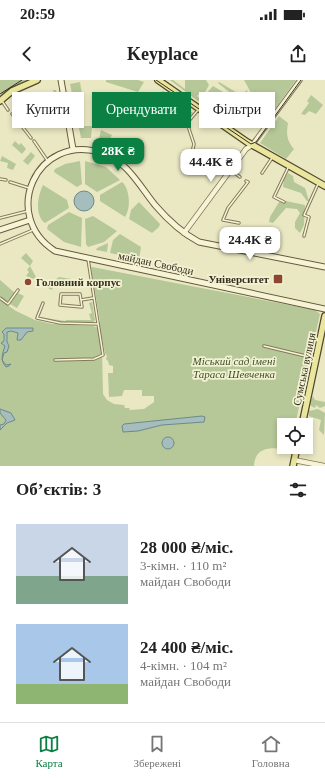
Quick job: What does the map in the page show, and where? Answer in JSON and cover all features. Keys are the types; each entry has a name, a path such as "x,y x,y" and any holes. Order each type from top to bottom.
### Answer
{"main road":[{"path":"0,99 37,80"},
{"path":"61,80 73,149 100,153 127,168 162,212 184,233 199,242 325,267"},
{"path":"158,80 199,109"},
{"path":"227,128 252,145 325,186"},
{"name":"майдан Свободи","path":"73,149 47,160 39,168 29,188 28,211 34,230 44,243 55,251 325,309"},
{"path":"0,230 30,220"},
{"name":"Сумська вулиця","path":"303,418 325,316"}],"street":[{"path":"184,233 300,80"},
{"path":"293,463 324,466"}],"lane":[{"path":"0,99 8,110"},
{"path":"183,160 192,154 194,144 187,123 199,109"},
{"path":"23,128 31,138"},
{"path":"34,141 47,160"},
{"path":"262,173 273,157"},
{"path":"284,202 274,197 289,166"},
{"path":"231,170 240,176"},
{"path":"0,179 6,180"},
{"path":"239,223 223,220 228,208 248,182 246,181"},
{"path":"10,182 29,188"},
{"path":"304,236 309,217 304,215 318,182"},
{"path":"0,218 28,211"},
{"path":"0,244 34,230"},
{"path":"55,360 94,359 103,355 88,259"},
{"path":"0,298 8,304 18,290"},
{"path":"62,294 80,294 81,300 82,307 60,305 62,294"},
{"path":"81,300 93,298"},
{"path":"43,303 37,318 60,323 98,324"},
{"path":"264,346 316,358"}],"green space":[{"path":"0,80 31,80 3,96 0,92"},
{"path":"106,80 138,80 144,82 138,92 106,82"},
{"path":"170,80 173,80 185,89 185,80 206,80 209,85 205,92 199,92 197,96 199,98 198,101 191,96 191,92 186,92"},
{"path":"244,80 296,80 275,109 275,92 250,91"},
{"path":"80,82 82,92 72,92 70,84"},
{"path":"219,82 236,92 229,92 218,83"},
{"path":"213,86 223,92 208,92"},
{"path":"311,95 323,105 316,114 309,111 305,115 301,114 309,103 307,101"},
{"path":"279,116 288,123 288,137 294,149 286,159 260,143 271,128 275,128 275,122"},
{"path":"84,126 92,126 91,138 81,138 79,128 84,128"},
{"path":"101,130 112,135 108,142 99,139"},
{"path":"15,141 19,145 21,143 26,149 22,154 12,145"},
{"path":"135,148 144,156 138,160 130,154"},
{"path":"31,152 35,156 28,165 23,161"},
{"path":"2,156 16,164 13,170 7,168 8,163 0,161"},
{"path":"80,161 82,184 77,187 54,172 55,169 65,164"},
{"path":"85,161 106,167 120,180 97,192 85,184"},
{"path":"288,173 293,176 294,182 305,188 309,201 307,201 301,193 283,187 284,179"},
{"path":"122,182 127,189 129,199 125,217 100,201 100,195"},
{"path":"43,185 67,200 69,208 45,223 39,215 38,210"},
{"path":"286,201 305,205 304,225 300,233 295,228 295,222 300,213 297,209 286,208 273,223 269,222 270,217 279,202"},
{"path":"139,202 160,224 159,227 152,233 129,219 131,210"},
{"path":"69,212 82,218 81,247 64,242 47,229 48,225"},
{"path":"93,216 117,231 104,242 88,247 86,244 85,219"},
{"path":"120,234 141,247 139,259 110,253 113,240"},
{"path":"108,243 107,252 96,250 97,248"},
{"path":"26,253 33,261 30,266 21,258"},
{"path":"30,266 36,277 34,279 26,276 29,272 27,270"},
{"name":"Міський сад імені Тараса Шевченка","path":"91,268 315,310 320,314 297,418 277,418 277,448 266,449 258,454 255,459 254,466 0,466 0,300 16,311 35,320 52,324 93,326 98,328 102,350 103,394 107,400 114,404 124,405 125,408 130,408 129,410 144,409 154,402 154,396 142,396 142,390 124,390 122,396 109,397 108,373 113,373 113,366 109,365 106,359 107,356 99,325 100,321"},
{"path":"59,277 71,279 71,285 58,282 57,285 54,284 52,290 44,286 46,283 51,283"},
{"path":"0,280 15,293 7,302 0,296"},
{"path":"18,293 24,296 17,308 10,304"},
{"path":"92,302 95,320 93,323 57,322 39,317 65,321 91,320 89,314 92,313 89,303"},
{"path":"313,396 315,400 325,402 325,406 320,408 316,405 315,408 311,406 310,403"},
{"path":"318,409 325,413 324,435 319,430 321,420 309,416 309,411"}],"water":[{"path":"84,191 91,194 94,201 91,208 84,211 77,208 74,201 77,194"},
{"path":"6,328 33,328 33,331 27,332 21,340 17,340 18,333 11,331 7,332 7,342 9,346 2,359 5,346 1,343 4,341 4,334 2,332"},
{"path":"3,361 6,365 11,364 6,367"},
{"path":"0,409 11,413 15,420 7,423 0,430 0,425 4,424 6,420 0,413"},
{"path":"202,416 205,417 204,422 162,425 138,431 123,432 122,426 124,424"},
{"path":"166,437 170,437 174,443 170,449 166,449 162,445 162,441"}],"tram line":[{"path":"0,94 22,80"},
{"path":"156,80 251,144 256,142 301,80"}],"place":[{"name":"Університет","path":"278,279"},
{"name":"Головний корпус","path":"28,282"}]}
